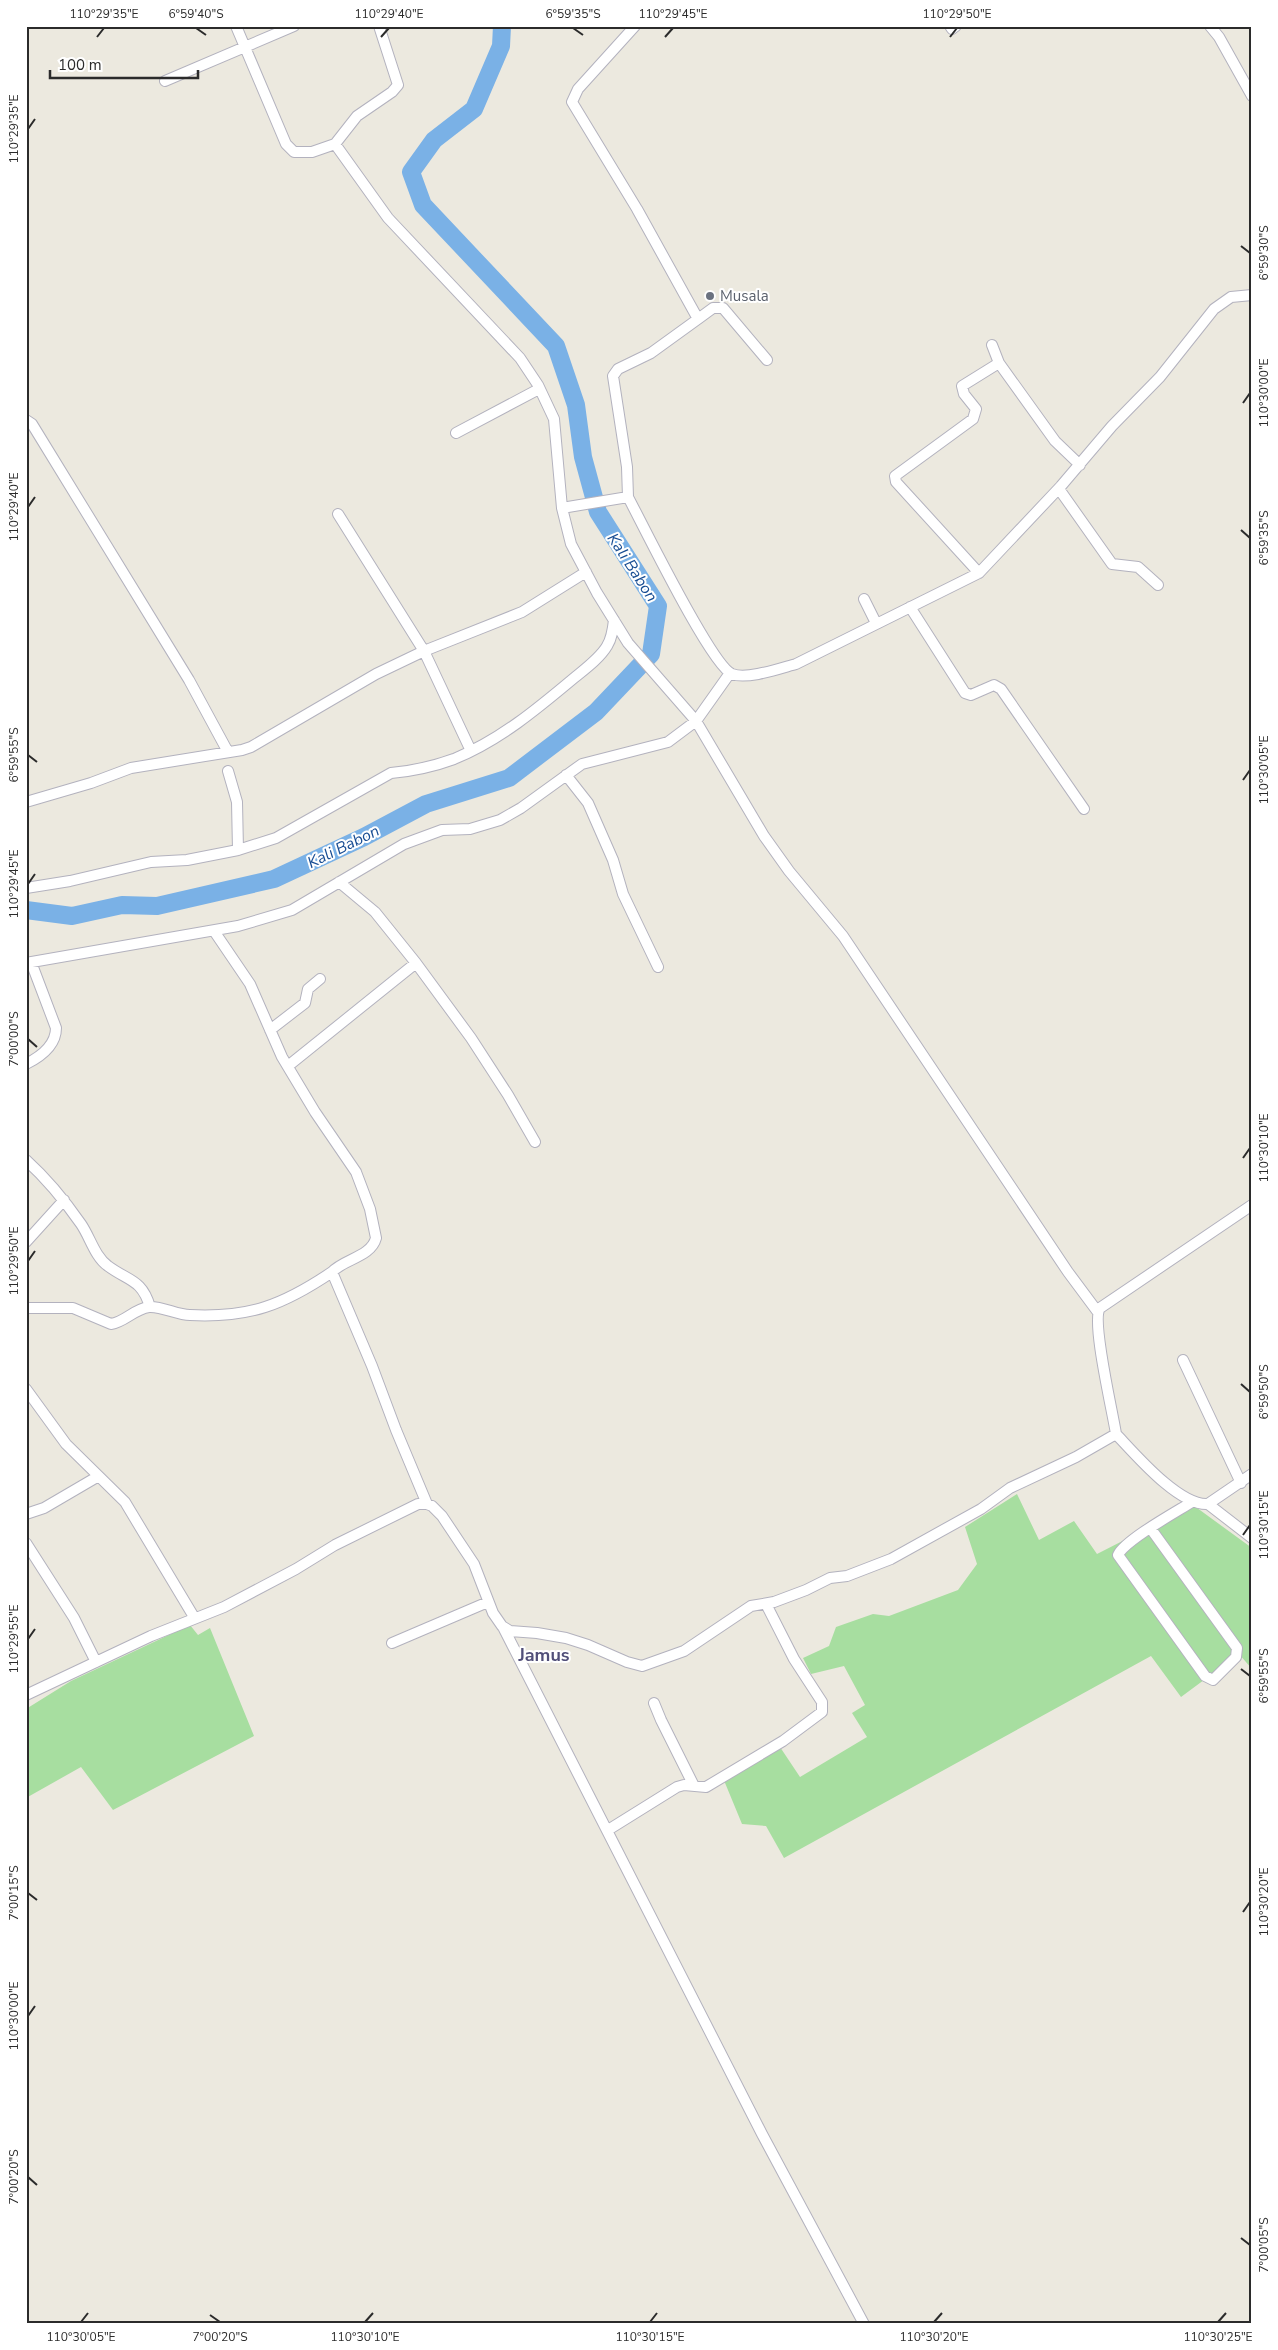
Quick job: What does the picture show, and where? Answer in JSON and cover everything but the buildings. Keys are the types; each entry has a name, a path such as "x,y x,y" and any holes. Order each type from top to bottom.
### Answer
{"street":[{"path":"236,26 289,149 294,152 312,152 335,144 357,116 392,92 398,85 379,26"},
{"path":"165,81 294,26"},
{"path":"635,26 578,89 572,102 636,209 698,319"},
{"path":"950,26 952,29 956,26"},
{"path":"1210,26 1219,37 1251,93"},
{"path":"335,144 388,218 520,358 540,389 554,420 571,544 586,572 628,643 696,721 764,836 789,871 843,936 1068,1272 1098,1311 1098,1335 1116,1434 1140,1460 1192,1502 1200,1505 1208,1504 1252,1474"},
{"path":"767,360 724,308 713,308 651,354 618,369 612,376 627,468 625,498 687,610 720,662 730,673 740,675 772,671 796,664 978,573 1059,489 1112,426 1160,377 1214,309 1231,296 1252,295"},
{"path":"992,345 999,363 1055,440 1080,465"},
{"path":"978,573 895,478 897,474 973,419 976,409 964,394 962,386 999,363"},
{"path":"456,433 540,389"},
{"path":"26,420 32,424 190,680 228,752"},
{"path":"1059,489 1110,562 1116,566 1138,567 1158,585"},
{"path":"567,507 625,498"},
{"path":"338,514 424,651 471,751"},
{"path":"26,802 91,784 131,768 242,750 263,741 376,674 424,651 522,612 586,572"},
{"path":"864,599 876,624"},
{"path":"910,607 965,693 971,695 994,685 1001,689 1084,809"},
{"path":"26,888 70,881 141,864 187,860 238,850 276,838 391,773 409,771 452,760 510,729 587,667 607,647 612,634 614,620"},
{"path":"26,1064 45,1051 56,1035 56,1028 29,962 214,931 269,919 292,910 412,841 442,830 470,829 500,820 521,808 582,764 668,742 696,721 730,673"},
{"path":"228,771 237,802 238,850"},
{"path":"566,776 588,803 613,860 624,894 658,967"},
{"path":"339,882 375,912 416,963 471,1038 508,1095 535,1142"},
{"path":"26,1308 73,1308 111,1324 133,1312 150,1307 188,1315 222,1316 262,1310 300,1293 332,1272 337,1266 370,1249 375,1242 376,1238 370,1209 356,1172 315,1112 288,1066 250,984 214,931"},
{"path":"288,1066 416,963"},
{"path":"270,1030 305,1003 308,989 320,979"},
{"path":"26,1160 64,1200 107,1266 142,1287 150,1307"},
{"path":"26,1242 64,1200"},
{"path":"1098,1311 1252,1205"},
{"path":"332,1272 427,1504 442,1516 474,1564 492,1613 502,1626 762,2134 864,2324"},
{"path":"1184,1360 1241,1483"},
{"path":"26,1389 66,1444 125,1502 194,1618"},
{"path":"502,1626 510,1630 537,1632 566,1638 642,1666 684,1651 750,1606 766,1604 806,1590 830,1578 847,1576 891,1559 981,1509 1010,1488 1076,1457 1116,1434"},
{"path":"26,1514 44,1508 97,1476"},
{"path":"1151,1529 1237,1648 1236,1657 1213,1680 1205,1676 1118,1558 1122,1548 1192,1502"},
{"path":"26,1695 224,1606 267,1585 386,1520 418,1504 427,1504"},
{"path":"1208,1504 1252,1538"},
{"path":"26,1543 77,1624 96,1662"},
{"path":"392,1643 488,1602"},
{"path":"608,1830 667,1792 684,1786 706,1787 717,1781 750,1759 783,1741 822,1712 822,1702 794,1659 766,1604"},
{"path":"654,1703 694,1786"}],"green space":[{"path":"1017,1494 1039,1540 1074,1521 1097,1554 1193,1505 1252,1548 1252,1669 1239,1654 1181,1697 1151,1656 784,1858 766,1826 742,1824 723,1778 780,1747 800,1777 867,1737 852,1713 865,1705 844,1666 811,1674 803,1658 829,1646 836,1627 873,1614 889,1616 958,1590 977,1564 965,1527"},
{"path":"190,1625 198,1635 210,1628 254,1736 113,1810 81,1767 26,1798 26,1709 71,1681"}],"waterway":[{"name":"Kali Babon","path":"26,910 72,916 122,905 157,906 274,879 364,837 426,804 509,778 596,712 651,654 658,606 598,512 583,457 576,405 556,346 423,205 411,172 434,140 474,109 501,46 502,26"}],"place":[{"name":"Musala","path":"710,296"}],"district":[{"name":"Jamus","path":"544,1655"}]}
